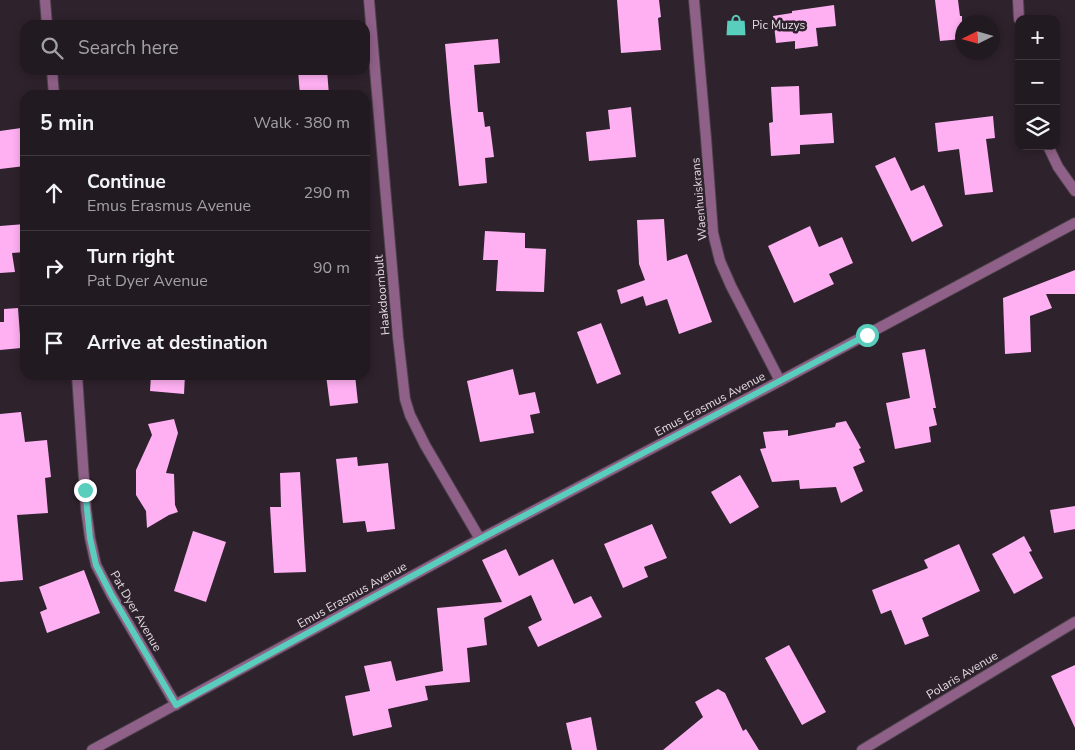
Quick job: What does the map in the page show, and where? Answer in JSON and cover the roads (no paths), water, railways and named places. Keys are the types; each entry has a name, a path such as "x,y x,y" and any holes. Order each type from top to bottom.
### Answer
{"street":[{"path":"45,0 47,20"},
{"name":"Haakdoornbult","path":"369,0 405,399 410,415 422,439 480,539"},
{"name":"Waenhuiskrans","path":"694,0 713,233 720,260 731,286 780,381"},
{"path":"1018,0 1019,15"},
{"path":"52,75 54,90"},
{"path":"1050,150 1075,191"},
{"name":"Emus Erasmus Avenue","path":"92,750 480,539 1075,223"},
{"name":"Pat Dyer Avenue","path":"77,380 86,509 96,565 176,705"},
{"name":"Polaris Avenue","path":"862,750 1075,622"}],"place":[{"name":"Pic Muzys","path":"736,25"}]}
